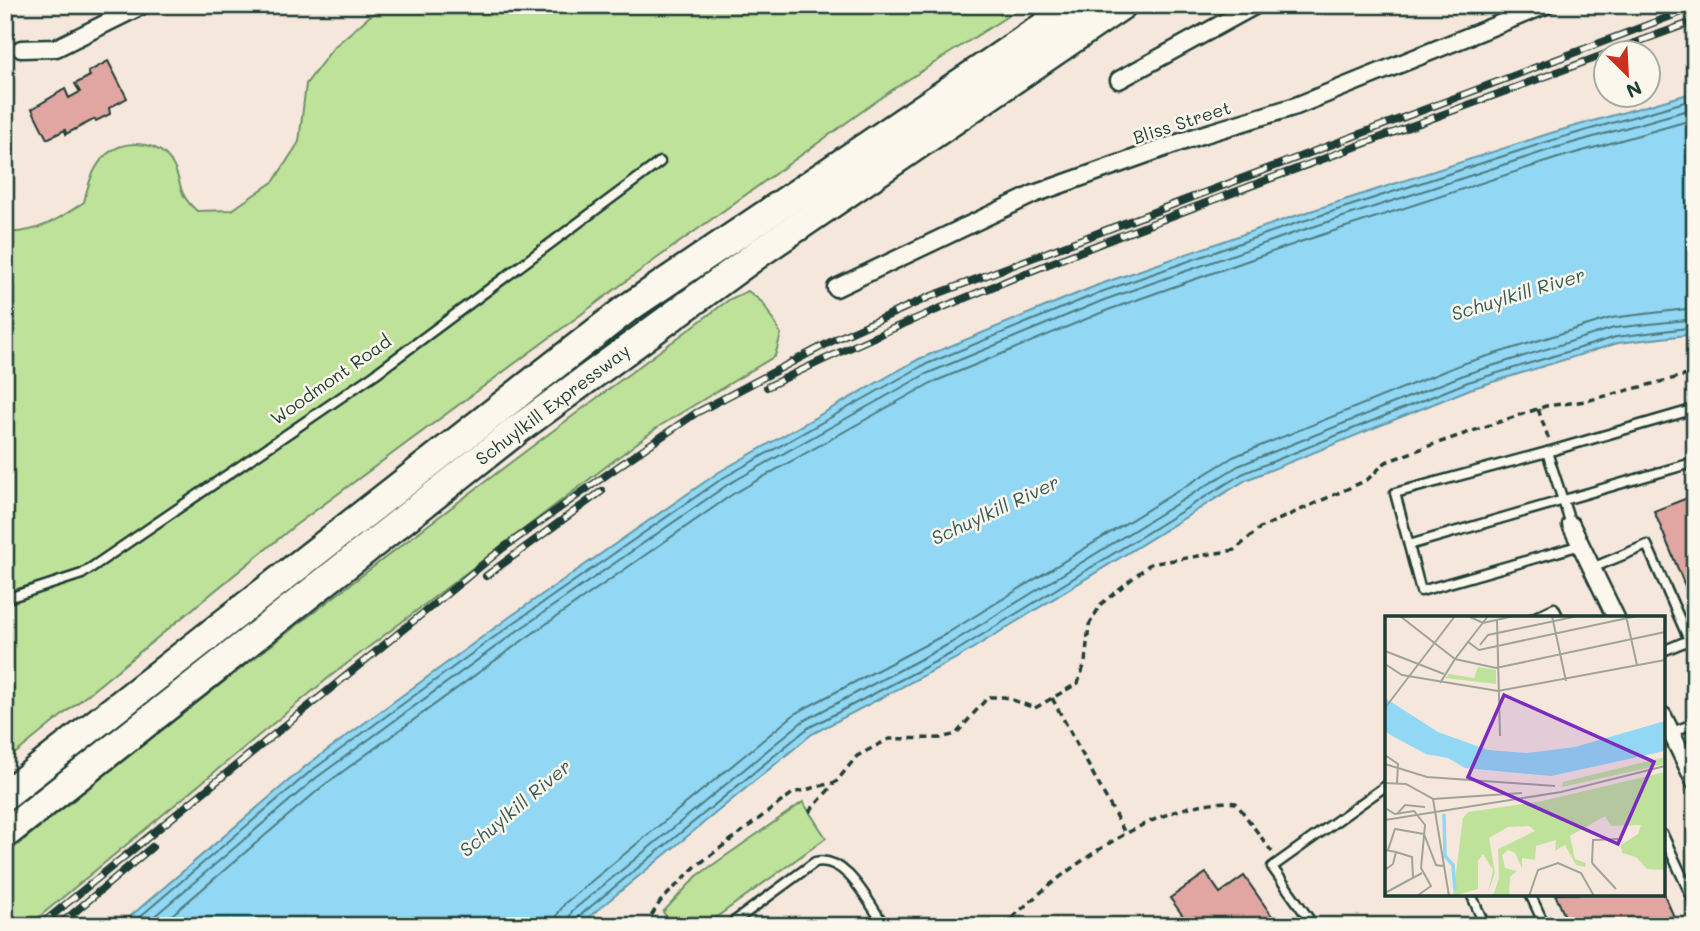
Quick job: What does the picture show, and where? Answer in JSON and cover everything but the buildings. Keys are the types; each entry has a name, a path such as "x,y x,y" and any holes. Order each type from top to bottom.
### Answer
{"highway":[{"name":"Schuylkill Expressway","path":"5,795 625,310 1076,5"},
{"name":"Schuylkill Expressway","path":"5,834 517,430 759,253 1122,5"}],"street":[{"path":"21,49 57,48 143,5"},
{"path":"1119,80 1256,5"},
{"name":"Bliss Street","path":"836,288 1034,194 1195,137 1296,106 1546,5"},
{"path":"1572,524 1615,616"},
{"path":"1667,735 1695,782"}],"lane":[{"name":"Woodmont Road","path":"5,599 82,574 375,374 660,162"},
{"path":"1581,545 1421,591 1395,493 1695,409"},
{"path":"1547,452 1572,524"},
{"path":"1409,545 1695,462"},
{"path":"1592,568 1647,545 1689,639 1665,651"},
{"path":"1537,616 1554,608 1558,616"},
{"path":"1667,735 1695,723"},
{"path":"1314,926 1272,867 1385,786"},
{"path":"1665,839 1695,904"},
{"path":"728,926 815,862 825,860 842,867 885,926"},
{"path":"1472,896 1485,926"},
{"path":"1531,896 1545,926"}],"path":[{"path":"809,812 857,756 889,739 940,738 956,734 988,697 1004,697 1035,708 1078,683 1085,663 1089,625 1101,604 1150,564 1235,550 1260,528 1367,480 1386,462 1538,408 1586,401 1695,373"},
{"path":"1538,408 1543,423"},
{"path":"1052,698 1126,835"},
{"path":"645,925 660,902 695,867 793,793 836,782"},
{"path":"1004,926 1025,904 1082,860 1167,814 1203,803 1236,803 1279,862"}],"green space":[{"path":"390,5 1025,5 892,90 656,259 293,527 5,762 5,232 37,228 84,202 92,176 102,159 114,149 131,144 157,149 170,160 185,197 197,211 232,210 274,181 299,142 306,84 334,47 371,15"},
{"path":"748,291 763,303 781,334 775,356 658,427 332,675 28,926 5,926 5,855 455,504 730,299"},
{"path":"803,802 826,838 704,926 674,926 663,912 697,876"}],"water":[{"name":"Schuylkill River","path":"1695,92 1695,334 1618,343 1470,389 1246,480 959,657 812,734 578,926 119,926 307,765 511,616 719,472 919,359 1098,285 1292,217 1551,133 1639,108 1662,108 1662,101"}],"railway":[{"path":"39,926 503,548 696,413 836,339 929,297 1695,7"},
{"path":"1648,38 1695,21"},
{"path":"767,387 886,332 1048,264 1592,59"},
{"path":"486,576 602,491"},
{"path":"58,926 152,847"}]}
